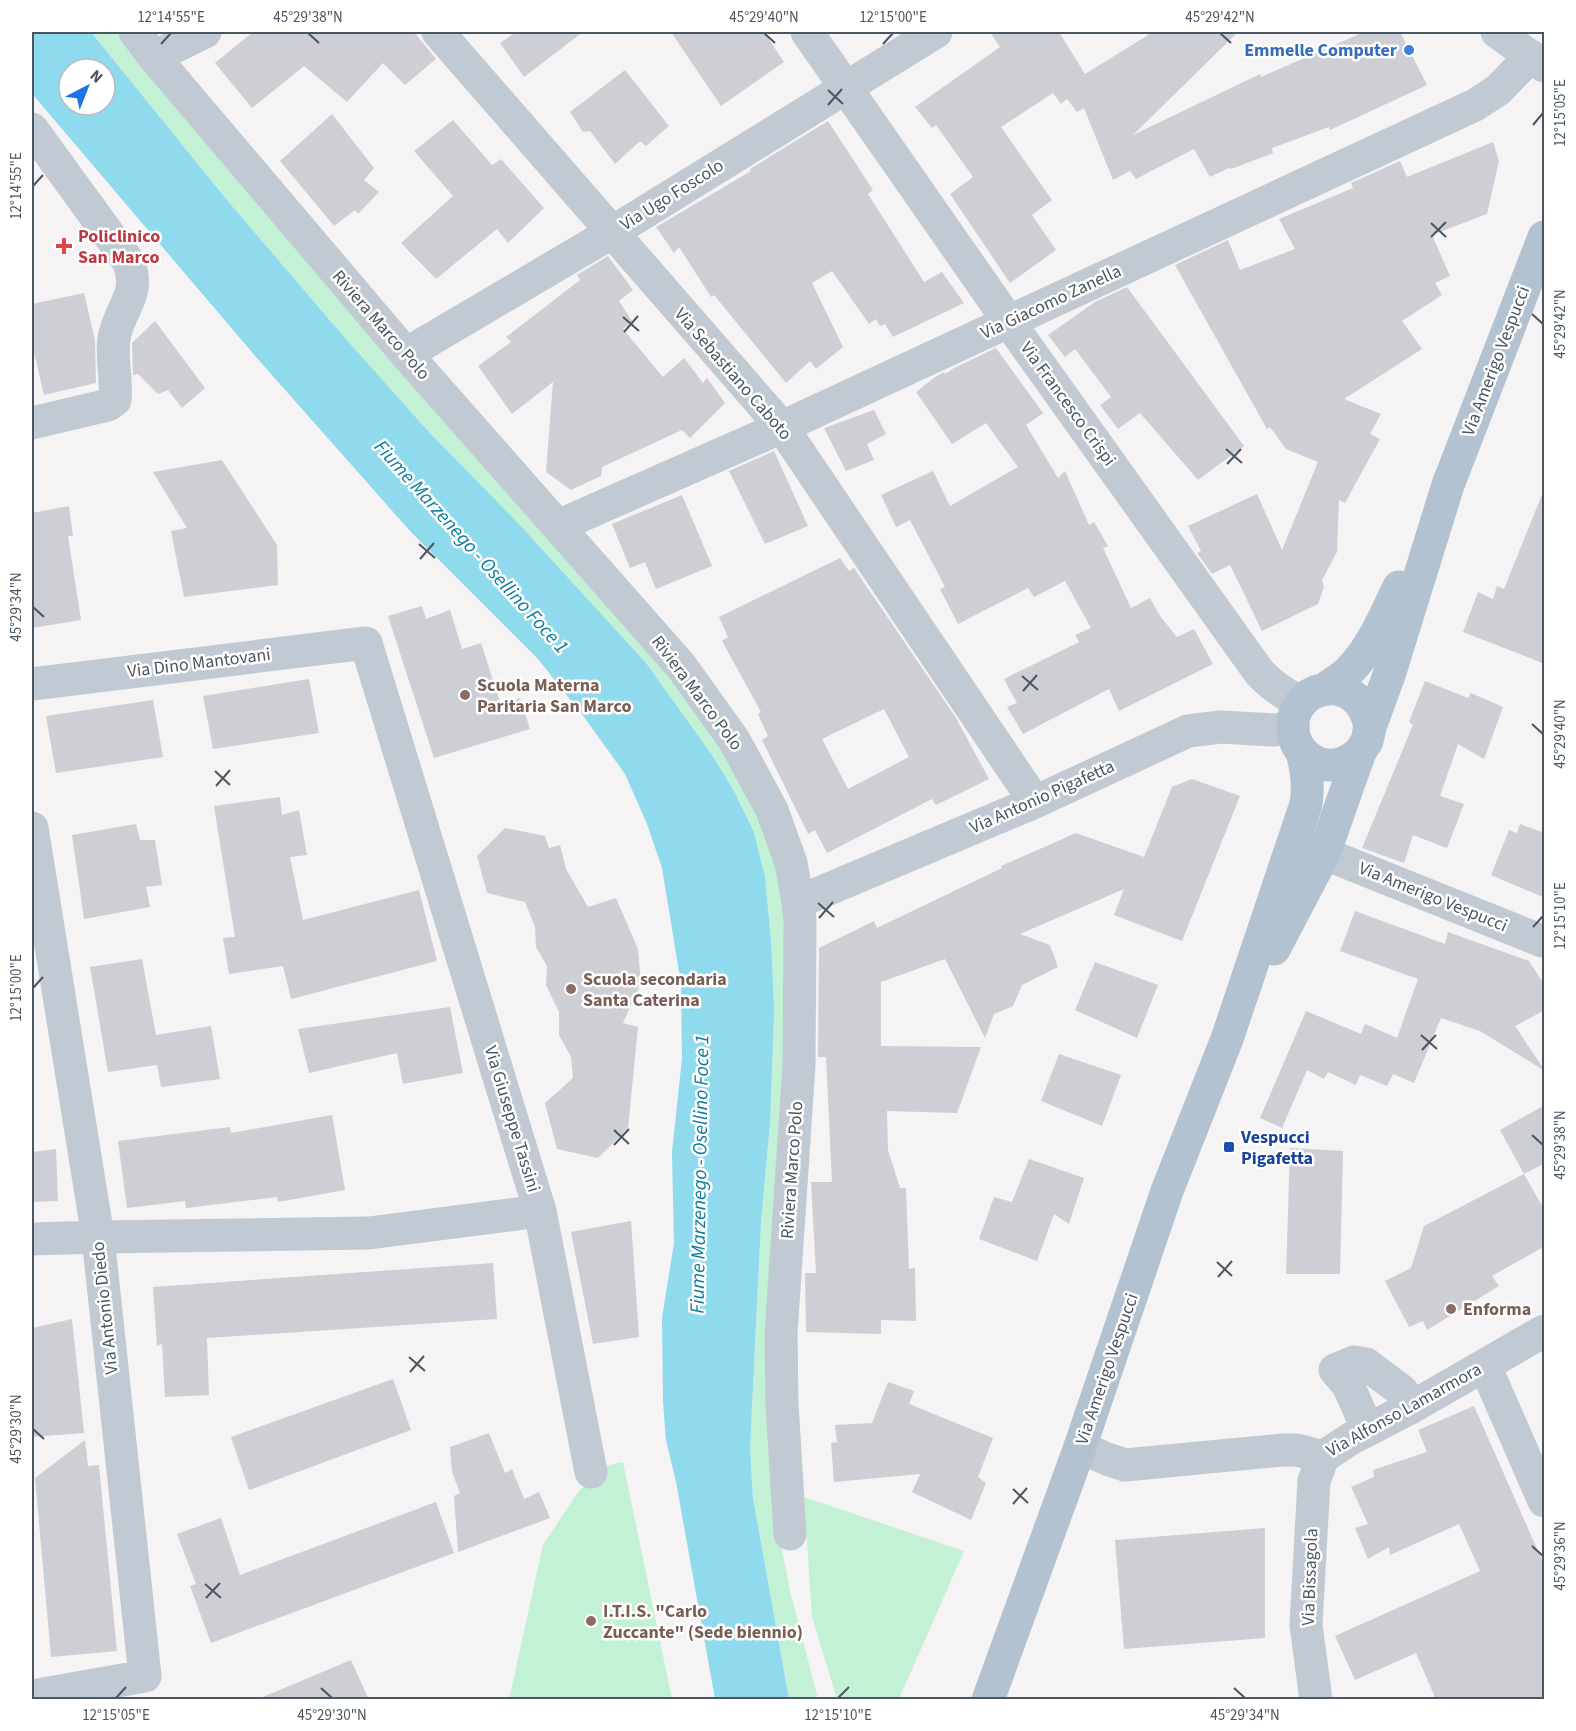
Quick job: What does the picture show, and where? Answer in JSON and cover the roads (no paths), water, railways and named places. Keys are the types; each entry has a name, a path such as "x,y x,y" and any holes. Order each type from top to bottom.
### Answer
{"main road":[{"name":"Via Amerigo Vespucci","path":"1227,1039 1324,854 1389,675 1448,485 1545,237"},
{"name":"Via Amerigo Vespucci","path":"995,1697 1167,1191 1227,1039 1294,842 1309,787 1305,717 1350,670 1376,634 1448,485"},
{"path":"1344,692 1361,702 1368,714 1365,740 1350,761 1324,765 1312,760 1305,717 1344,692"}],"street":[{"name":"Riviera Marco Polo","path":"135,32 406,354 681,666 734,740 772,810 791,863 800,922 799,1065 781,1334 789,1534"},
{"path":"154,57 205,32"},
{"name":"Via Sebastiano Caboto","path":"438,32 782,427 1035,802"},
{"name":"Via Francesco Crispi","path":"807,32 1009,322 1259,672 1305,717"},
{"name":"Via Ugo Foscolo","path":"406,354 611,233 936,32"},
{"path":"1497,32 1538,61"},
{"name":"Via Giacomo Zanella","path":"558,526 782,427 1475,105 1538,61"},
{"path":"32,129 128,261 134,274 134,280 115,336 113,357 115,400 108,405 32,423"},
{"name":"Via Dino Mantovani","path":"32,684 366,644"},
{"name":"Via Giuseppe Tassini","path":"32,1239 369,1233 540,1211 366,644"},
{"name":"Via Antonio Pigafetta","path":"798,902 1035,802 1188,731 1221,727 1274,730 1305,717"},
{"name":"Via Antonio Diedo","path":"32,828 98,1237 145,1676 32,1696"},
{"name":"Via Amerigo Vespucci","path":"1294,842 1542,941"},
{"path":"540,1211 591,1472"},
{"name":"Via Alfonso Lamarmora","path":"1080,1447 1125,1465 1283,1450 1297,1450 1323,1457 1545,1331"},
{"path":"1368,1430 1348,1385 1335,1370 1354,1362 1366,1364 1402,1391 1412,1407"},
{"path":"1485,1366 1545,1501"},
{"name":"Via Bissagola","path":"1310,1699 1306,1626 1314,1481 1323,1457"}],"water":[{"name":"Fiume Marzenego - Osellino Foce 1","path":"32,32 91,32 111,57 57,57 57,117 117,117 117,64 226,199 345,338 428,431 519,524 646,663 712,755 733,789 754,832 765,877 774,1011 770,1124 761,1222 750,1449 753,1498 789,1699 715,1699 676,1482 666,1440 662,1318 674,1243 672,1152 682,1058 681,984 662,868 647,824 625,774 538,659 410,531 256,357 32,92"}],"place":[{"name":"Emmelle Computer","path":"1409,50"},
{"name":"Policlinico San Marco","path":"64,246"},
{"name":"Scuola Materna Paritaria San Marco","path":"465,695"},
{"name":"Scuola secondaria Santa Caterina","path":"571,989"},
{"name":"Vespucci Pigafetta","path":"1229,1147"},
{"name":"Enforma","path":"1451,1309"},
{"name":"I.T.I.S. \"Carlo Zuccante\" (Sede biennio)","path":"591,1621"}]}
